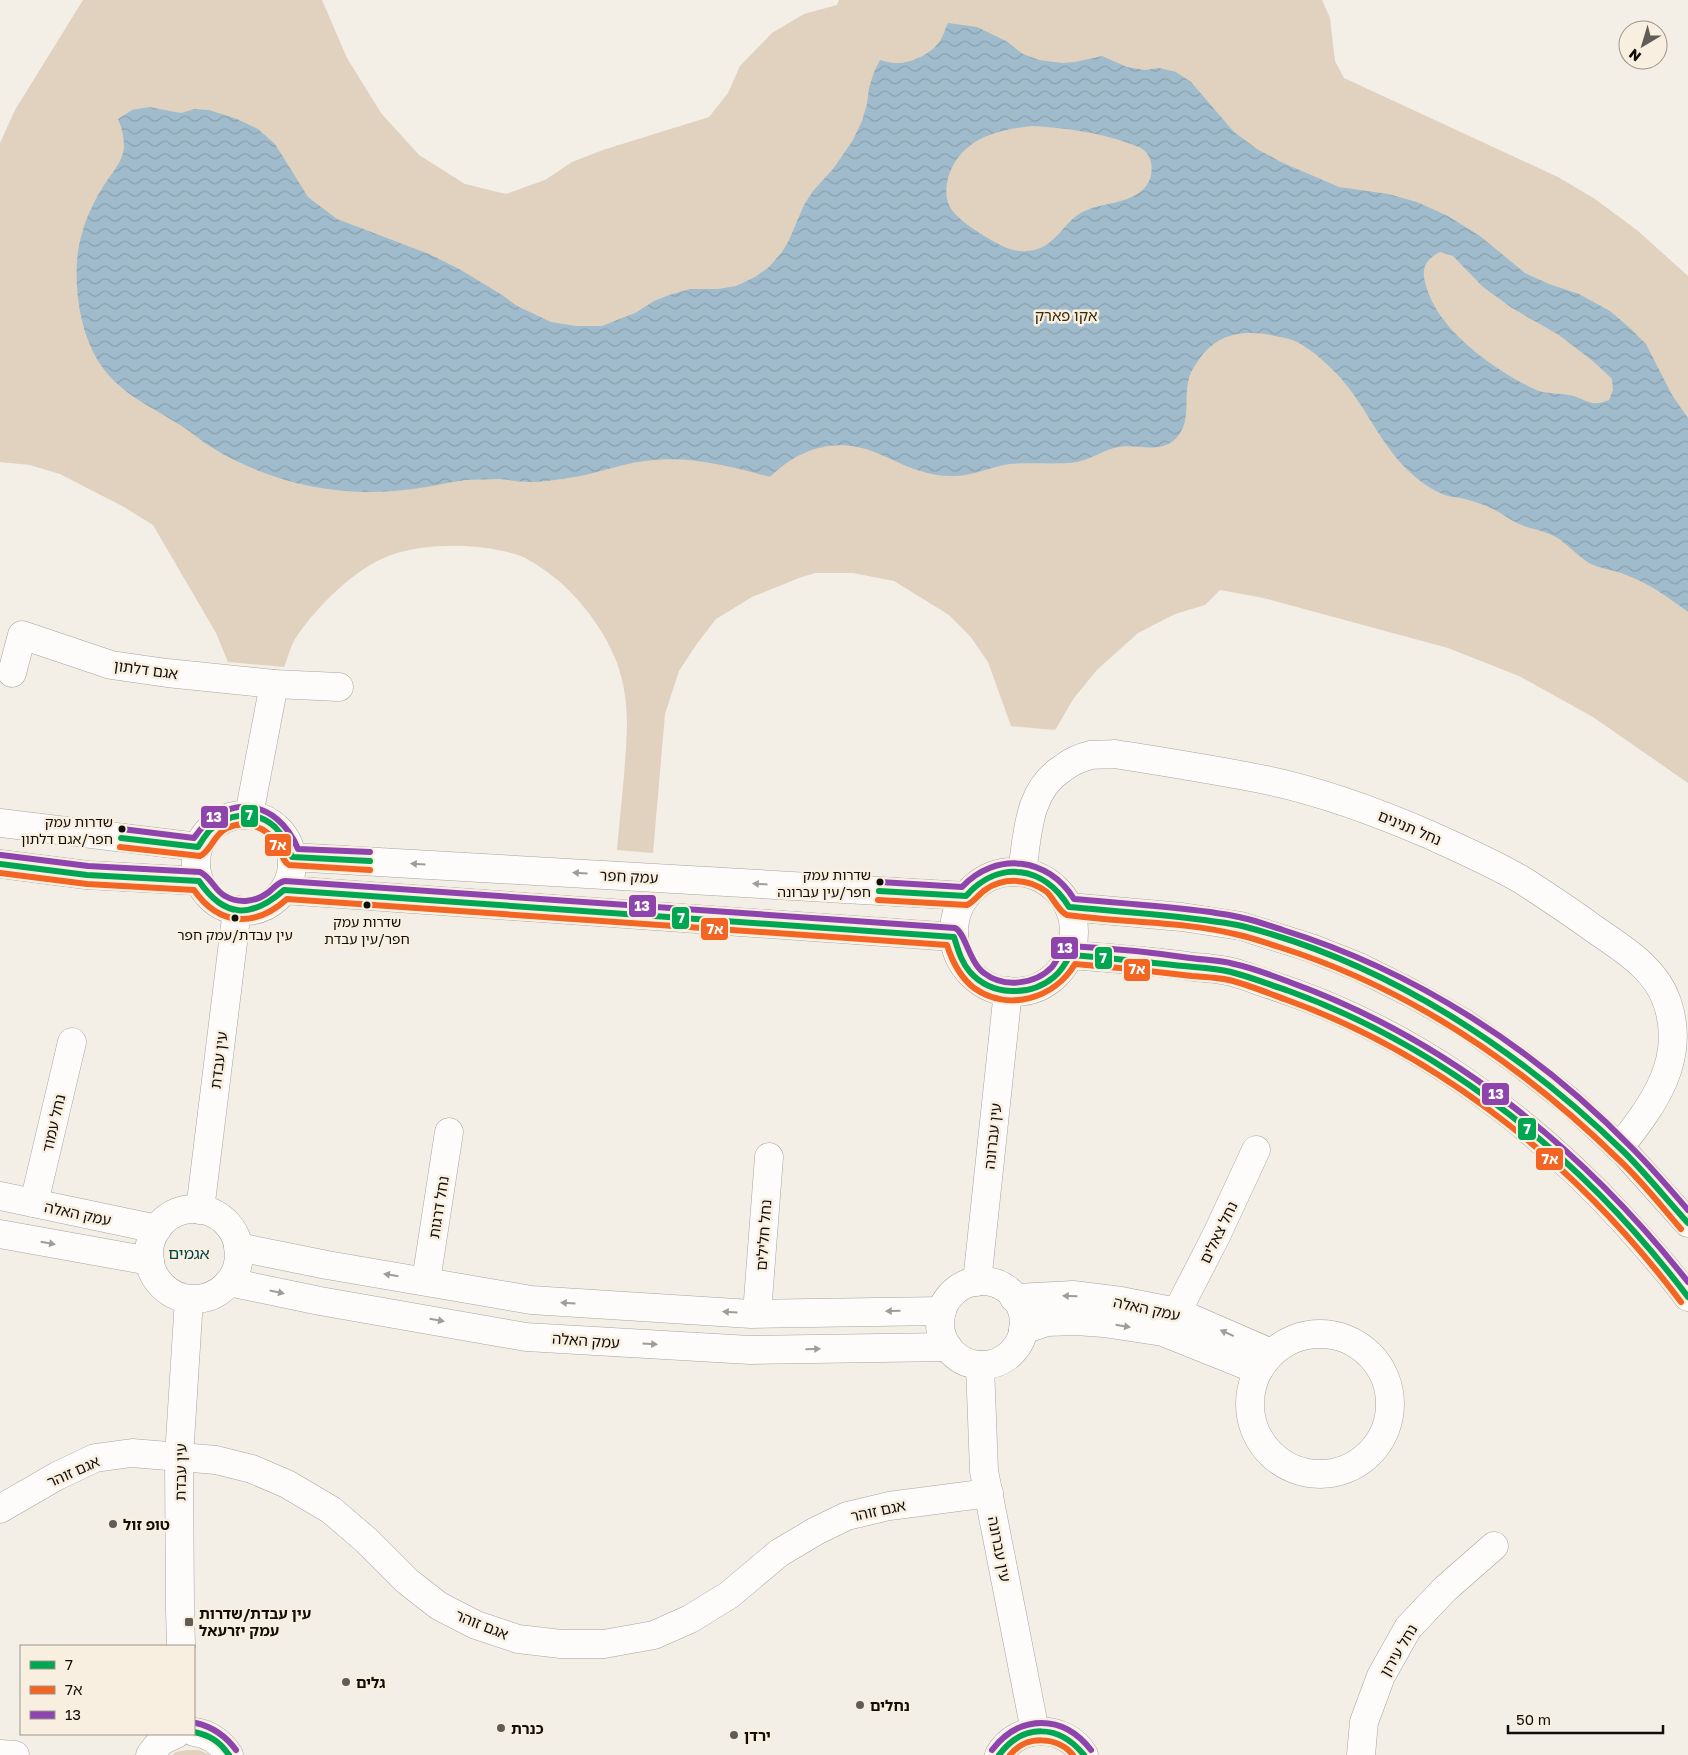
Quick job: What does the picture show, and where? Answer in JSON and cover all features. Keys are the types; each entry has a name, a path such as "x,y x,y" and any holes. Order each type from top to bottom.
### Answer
{"street":[{"name":"אגם דלתון","path":"12,673 22,635 111,665 274,684 338,687"},
{"path":"250,815 274,684"},
{"name":"נחל תנינים","path":"1022,872 1029,818 1039,791 1052,775 1070,763 1091,755 1115,754 1267,780 1380,814 1463,850 1520,879 1629,953 1650,972 1667,1002 1673,1032 1670,1062 1658,1095 1619,1148"},
{"path":"236,815 250,815 262,818 273,824 282,833 292,857 290,874 284,890 274,900 263,907 237,910 224,906 213,899 199,881 196,867 198,847 204,835 224,818 236,815"},
{"path":"0,823 198,847"},
{"name":"עמק חפר","path":"292,857 966,896"},
{"path":"0,864 87,875 199,881"},
{"path":"1006,872 1022,872 1042,878 1058,890 1069,907 1074,922 1074,939 1070,955 1063,968 1052,979 1038,987 1023,991 1008,991 988,986 971,974 960,957 954,937 955,923 958,908 977,884 991,876 1006,872"},
{"path":"284,890 954,937"},
{"path":"1069,907 1241,926 1311,948 1359,967 1411,993 1464,1023 1518,1061 1569,1101 1619,1148 1688,1223"},
{"name":"עין עבדת","path":"200,1210 237,910"},
{"path":"1070,955 1170,963 1231,972 1295,992 1340,1010 1390,1035 1438,1063 1490,1099 1538,1137 1593,1187 1688,1297"},
{"name":"עין עברונה","path":"977,1282 1008,991"},
{"name":"נחל עמוד","path":"34,1204 72,1042"},
{"name":"נחל דרגות","path":"426,1281 450,1132"},
{"name":"נחל צאלים","path":"1177,1312 1217,1234 1256,1150"},
{"name":"נחל חלילים","path":"757,1313 769,1157"},
{"name":"עמק האלה","path":"0,1196 157,1229"},
{"path":"188,1210 200,1210 221,1218 229,1226 235,1236 239,1259 236,1272 230,1282 216,1294 207,1298 189,1299 175,1295 163,1286 154,1275 150,1261 150,1244 157,1229 165,1220 188,1210"},
{"path":"0,1234 150,1261"},
{"path":"238,1247 327,1265 531,1300 757,1313 942,1310"},
{"name":"עמק האלה","path":"230,1282 320,1301 526,1337 750,1350 948,1347"},
{"path":"989,1282 1000,1286 1014,1298 1022,1310 1023,1330 1014,1350 1004,1358 992,1364 980,1365 962,1360 948,1347 942,1336 940,1323 942,1310 947,1300 955,1291 965,1285 989,1282"},
{"name":"עמק האלה","path":"1014,1298 1072,1295 1121,1301 1177,1312 1265,1362"},
{"name":"עין עבדת","path":"182,1645 179,1457 189,1299"},
{"name":"עמק האלה","path":"1023,1330 1047,1322 1076,1321 1104,1323 1163,1332 1265,1362"},
{"path":"1307,1335 1331,1335 1353,1342 1372,1357 1385,1378 1391,1401 1388,1425 1377,1446 1359,1463 1338,1473 1314,1475 1290,1468 1270,1454 1256,1435 1250,1411 1252,1388 1265,1362 1284,1343 1307,1335"},
{"name":"עין עברונה","path":"980,1365 984,1471 990,1493 1035,1731"},
{"name":"אגם זוהר","path":"0,1510 57,1476 95,1458 132,1453 216,1460 243,1467 288,1484 331,1510 366,1540 406,1580 439,1606 476,1625 510,1636 561,1644 604,1644 654,1635 690,1619 729,1595 779,1553 816,1531 847,1516 889,1506 990,1493"},
{"name":"נחל עירון","path":"1361,1755 1364,1722 1381,1676 1408,1628 1445,1589 1494,1546"},
{"path":"999,1755 1010,1742 1022,1734 1035,1731 1048,1731 1060,1734 1072,1741 1084,1755"},
{"path":"195,1732 208,1735 220,1743 229,1755"},
{"path":"150,1755 161,1741 174,1735"},
{"path":"0,1754 15,1755"}],"green space":[{"name":"אקו פארק","path":"83,0 322,0 347,58 381,113 419,155 465,184 506,194 545,180 572,162 603,150 709,117 728,93 740,66 772,33 804,14 837,5 839,0 1322,0 1330,18 1335,61 1344,78 1558,177 1595,199 1638,231 1688,276 1688,783 1593,717 1519,676 1448,648 1264,598 1220,590 1205,605 1175,614 1138,633 1097,670 1074,698 1055,730 1011,726 988,662 970,636 949,615 894,581 853,573 815,573 752,597 716,619 679,671 665,714 653,853 617,850 627,719 621,678 611,648 594,621 574,595 550,574 523,557 490,549 456,546 422,548 391,555 364,569 325,602 295,639 284,667 228,662 216,633 153,525 124,507 60,474 30,465 0,462 0,143 15,110"},
{"path":"199,1750 210,1755 172,1755 176,1752"}],"water":[{"path":"948,23 977,27 1006,41 1023,54 1039,60 1062,63 1102,56 1127,67 1145,70 1159,68 1176,72 1191,82 1234,132 1257,149 1281,162 1339,187 1388,194 1417,202 1448,216 1480,236 1525,273 1549,284 1579,294 1610,311 1646,344 1672,395 1688,418 1688,612 1643,582 1622,573 1589,563 1554,536 1517,523 1485,506 1461,498 1447,496 1427,486 1403,466 1352,392 1331,368 1301,344 1274,336 1251,333 1231,336 1221,340 1203,354 1190,375 1187,386 1183,427 1179,435 1167,445 1161,447 1126,446 1114,448 1077,462 1010,464 965,475 940,475 912,468 862,448 833,445 806,452 781,467 770,477 708,463 677,459 635,462 578,477 549,481 466,480 386,492 334,490 308,486 258,471 234,460 127,392 105,371 88,340 78,300 77,256 93,204 123,153 122,129 118,119 132,110 149,107 181,113 194,109 209,110 237,119 258,129 275,144 308,197 337,219 429,254 461,270 517,306 551,322 576,326 602,326 635,313 654,301 669,295 690,289 718,289 736,286 755,277 769,267 782,252 789,240 804,205 813,191 833,169 853,140 862,121 869,88 880,60 901,63 920,57 936,46","holes":["1032,126 1093,133 1139,147 1146,152 1150,160 1152,169 1150,179 1143,190 1136,195 1095,207 1079,214 1056,237 1042,247 1028,251 1010,249 962,220 948,204 946,189 948,178 954,165 970,145 1005,130","1440,252 1453,256 1483,287 1512,308 1559,335 1594,362 1612,379 1613,390 1609,400 1593,403 1569,395 1536,390 1502,371 1462,340 1440,315 1426,286 1425,266 1430,258"]}],"transit line":[{"name":"13","path":"122,829 194,838 207,823 220,813 235,808 250,807 264,811 277,819 289,832 298,849 370,852"},
{"name":"7","path":"121,838 198,847 209,831 224,820 233,817 250,816 267,821 275,827 285,841 292,857 370,861"},
{"name":"7א","path":"120,847 200,856 204,854 223,831 234,825 241,824 256,826 268,833 278,845 285,861 289,865 370,870"},
{"name":"13","path":"1,855 88,866 200,872 222,894 230,899 242,901 259,898 285,881 955,928 962,935 979,968 992,978 1009,982 1028,981 1037,978 1052,967 1061,952 1069,946 1145,952 1218,961 1241,966 1263,972 1350,1007 1406,1036 1460,1068 1511,1105 1559,1145 1605,1188 1648,1234 1688,1282"},
{"name":"7","path":"0,864 87,875 199,881 218,902 228,908 238,910 249,910 260,906 284,890 954,937 962,960 970,972 989,986 1011,991 1022,991 1044,984 1059,972 1070,955 1208,968 1231,972 1289,991 1348,1015 1404,1044 1459,1078 1510,1115 1559,1156 1605,1200 1648,1247 1688,1297"},
{"name":"13","path":"880,882 962,887 976,875 990,868 1006,864 1021,864 1036,867 1050,874 1063,885 1074,899 1176,908 1235,916 1332,947 1380,967 1426,991 1471,1017 1514,1046 1556,1078 1595,1112 1647,1163 1688,1210"},
{"name":"7","path":"879,891 966,896 979,884 992,876 1006,872 1021,872 1047,883 1059,893 1069,907 1171,916 1237,925 1296,942 1348,962 1448,1014 1495,1045 1541,1079 1625,1153 1688,1223"},
{"name":"7א","path":"0,873 87,884 194,890 215,911 238,919 262,915 287,899 947,945 957,968 969,984 987,995 1001,999 1015,1000 1043,993 1055,986 1075,964 1229,980 1287,1000 1345,1024 1401,1053 1455,1086 1506,1122 1554,1163 1599,1207 1642,1253 1681,1302"},
{"name":"7א","path":"878,900 967,905 992,886 1008,881 1024,882 1040,887 1047,892 1061,911 1067,915 1218,930 1254,939 1327,964 1373,984 1418,1007 1502,1061 1581,1124 1643,1184 1681,1229"},
{"name":"13","path":"196,1723 218,1732 236,1750"},
{"name":"13","path":"992,1750 1003,1738 1015,1730 1028,1725 1042,1723 1068,1730 1080,1738 1091,1750"},
{"name":"7","path":"999,1755 1019,1737 1041,1731 1064,1737 1084,1755"},
{"name":"7","path":"195,1732 214,1740 229,1755"},
{"name":"7א","path":"1010,1755 1016,1748 1024,1744 1042,1740 1059,1744 1073,1755"}],"place":[{"name":"שדרות עמק חפר/אגם דלתון","path":"122,829"},
{"name":"שדרות עמק חפר/עין עברונה","path":"880,882"},
{"name":"שדרות עמק חפר/עין עבדת","path":"367,905"},
{"name":"עין עבדת/עמק חפר","path":"235,918"},
{"name":"טופ זול","path":"113,1524"},
{"name":"עין עבדת/שדרות עמק יזרעאל","path":"189,1622"},
{"name":"גלים","path":"346,1682"},
{"name":"נחלים","path":"860,1705"},
{"name":"כנרת","path":"501,1728"},
{"name":"ירדן","path":"734,1735"}],"district":[{"name":"אגמים","path":"189,1253"}]}
